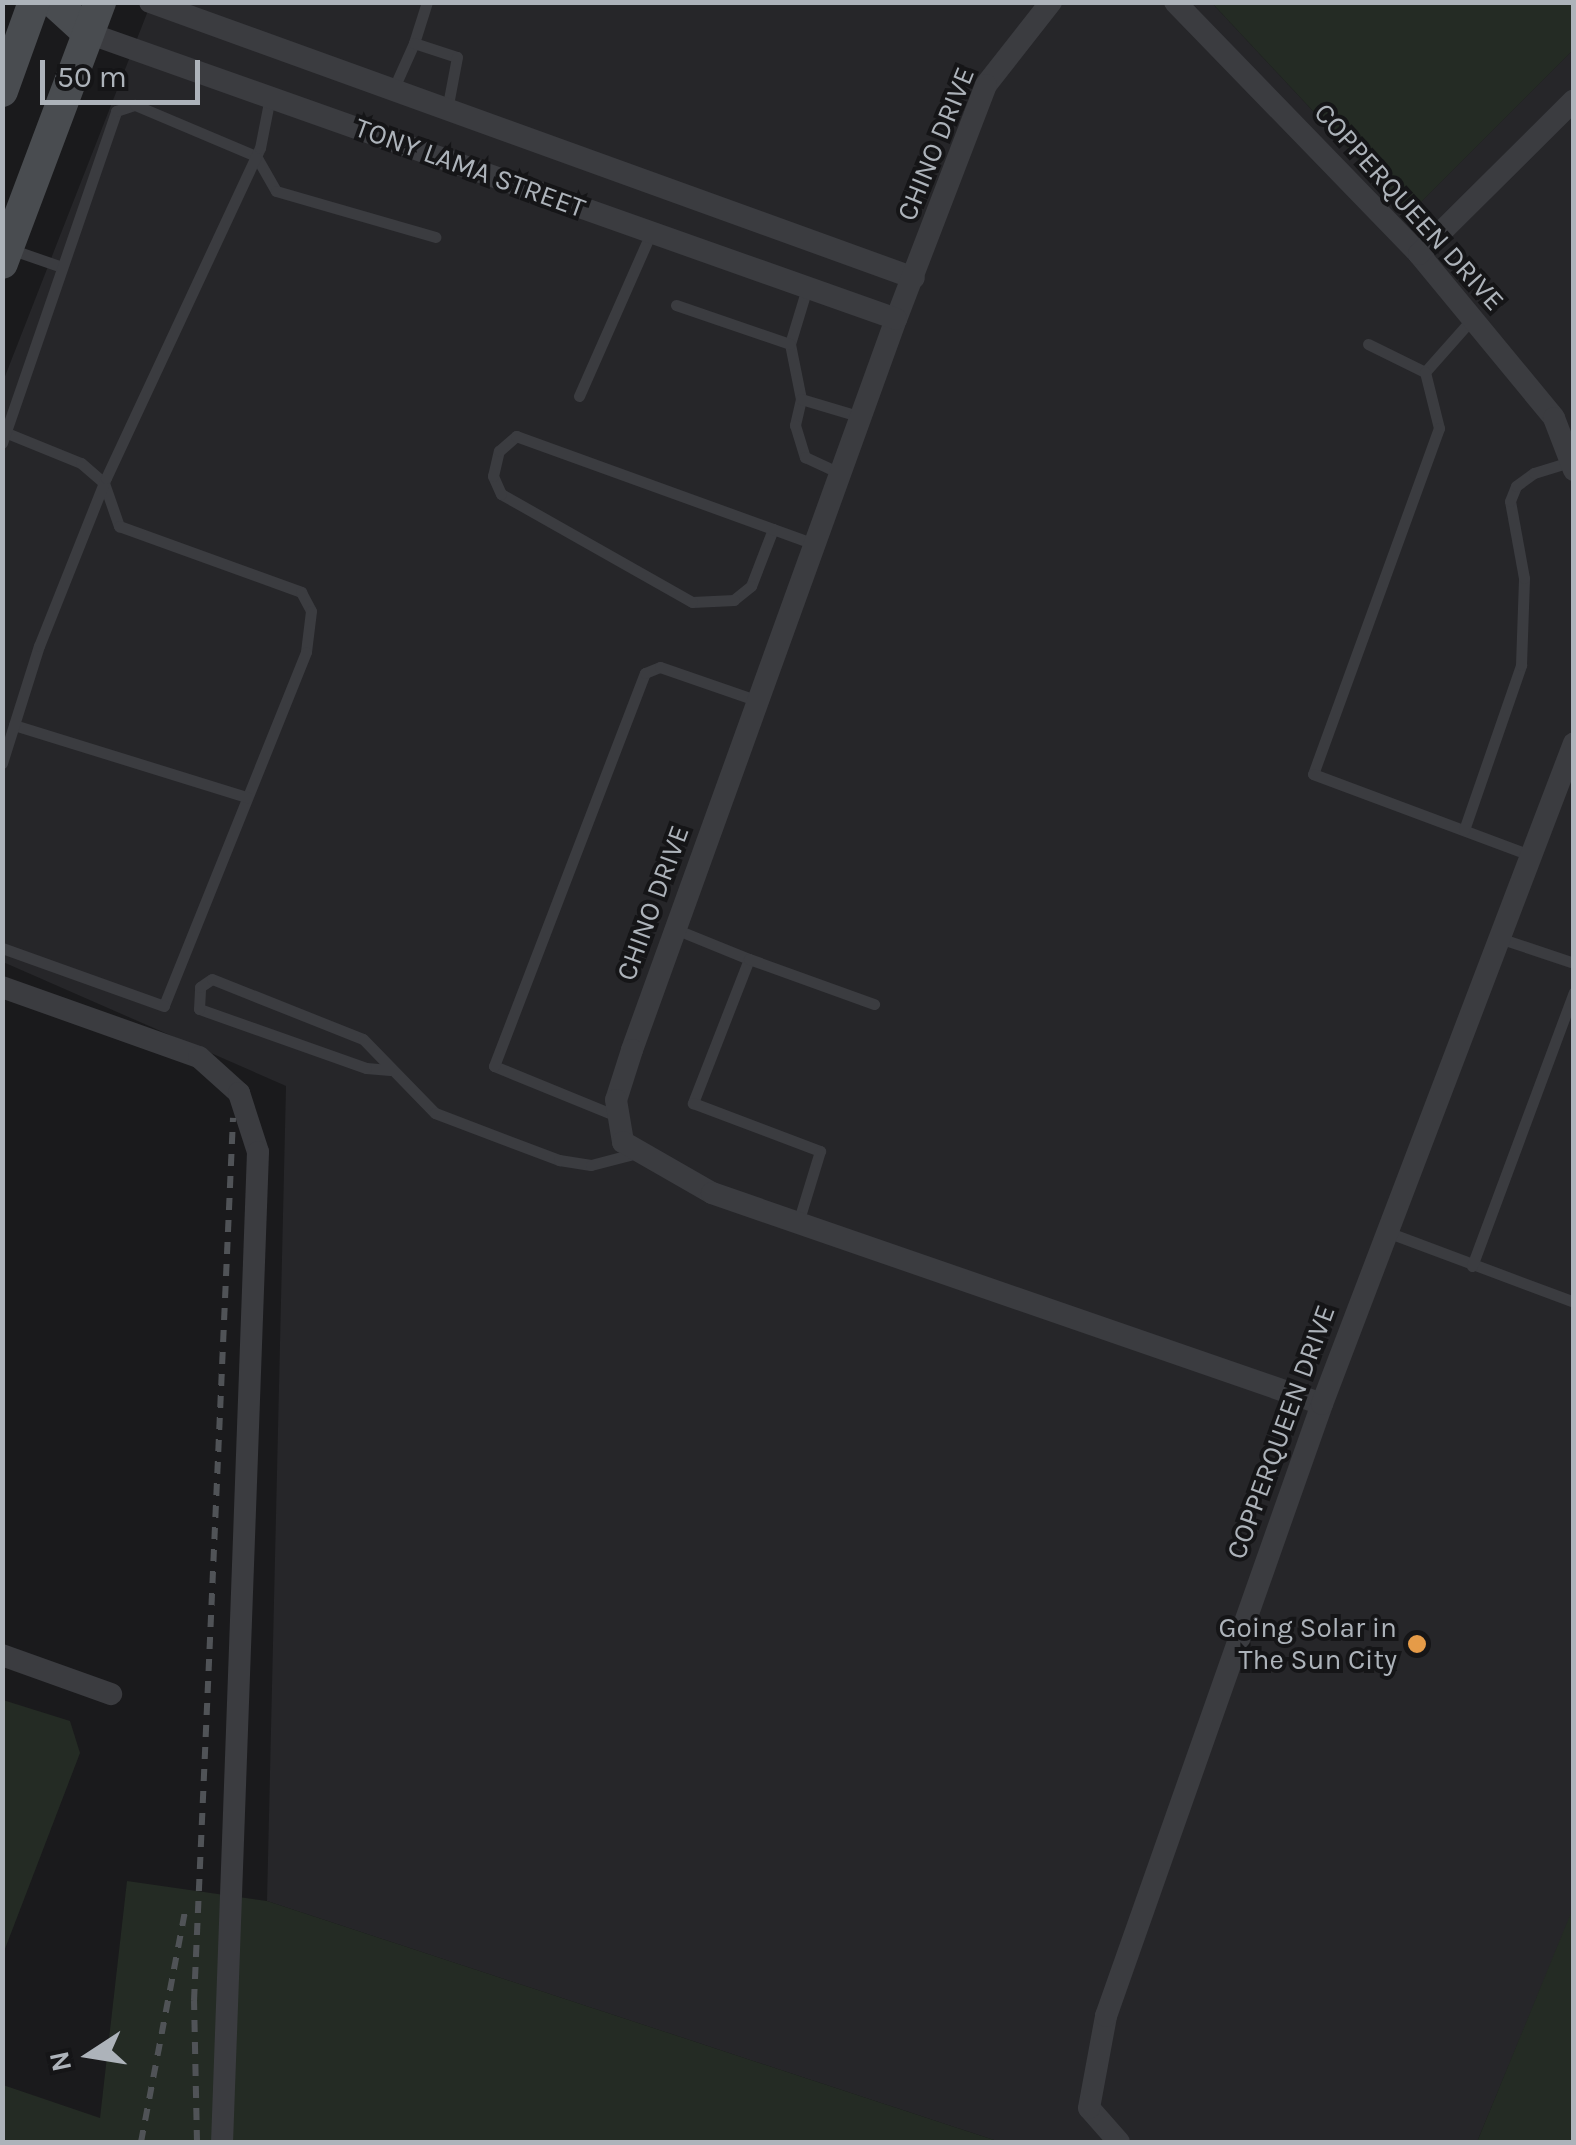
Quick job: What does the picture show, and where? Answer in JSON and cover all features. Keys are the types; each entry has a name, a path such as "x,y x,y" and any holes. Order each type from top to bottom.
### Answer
{"main road":[{"path":"2,91 34,2"},
{"name":"TONY LAMA STREET","path":"54,2 94,18"},
{"path":"5,255 94,18"}],"street":[{"name":"TONY LAMA STREET","path":"150,2 914,278"},
{"name":"CHINO DRIVE","path":"618,1117 616,1100 676,930 896,319 986,85 1050,2"},
{"name":"COPPERQUEEN DRIVE","path":"1175,2 1418,254 1554,418 1572,466"},
{"name":"TONY LAMA STREET","path":"94,18 270,98 896,319"},
{"path":"1418,254 1574,100"},
{"name":"COPPERQUEEN DRIVE","path":"1118,2142 1089,2108 1106,2016 1322,1404 1574,742"},
{"path":"2,988 199,1057 239,1092 258,1152 222,2142"},
{"path":"618,1117 623,1142 712,1193 1322,1404"},
{"path":"2,1655 112,1694"}],"lane":[{"path":"394,90 428,2"},
{"path":"414,43 457,58 447,110"},
{"path":"2,762 104,483 256,156 270,98"},
{"path":"2,948 164,1006 306,652 311,610 301,592 119,526 104,483 80,463 4,435 116,111 135,105 256,156 276,192 436,237"},
{"path":"579,396 651,232"},
{"path":"5,255 62,267"},
{"path":"807,288 790,344 801,399 794,425 805,457 840,473"},
{"path":"676,305 790,344"},
{"path":"1425,372 1471,320"},
{"path":"1368,344 1425,372 1439,428 1313,774 1530,855"},
{"path":"801,399 861,417"},
{"path":"773,529 751,586 734,600 692,602 624,570 500,494 493,476 499,451 516,436 815,544"},
{"path":"1464,830 1521,665 1524,578 1510,502 1516,486 1534,473 1572,466"},
{"path":"618,1117 494,1066 645,674 660,667 758,701"},
{"path":"14,725 247,797"},
{"path":"676,930 874,1004"},
{"path":"1499,938 1574,963"},
{"path":"749,960 693,1103 820,1151 798,1223"},
{"path":"390,1070 366,1068 199,1010 200,987 212,979 362,1039 435,1112 559,1160 591,1164 641,1152"},
{"path":"1472,1266 1574,992"},
{"path":"1387,1232 1574,1302"}],"shaded area":[{"path":"151,3 1212,3 1409,214 1573,50 1574,1908 1477,2142 1000,2142 267,1901 286,1086 3,962 2,384"},
{"path":"1212,3 1573,3 1573,50 1409,214"},
{"path":"3,1700 70,1721 80,1753 3,1954"},
{"path":"127,1881 267,1901 1000,2142 3,2142 3,2085 100,2118"},
{"path":"1573,1908 1573,2142 1477,2142"}],"railway":[{"path":"197,2142 194,2001 233,1118"},
{"path":"141,2142 186,1907"}],"place":[{"name":"Going Solar in The Sun City","path":"1417,1644"}]}
